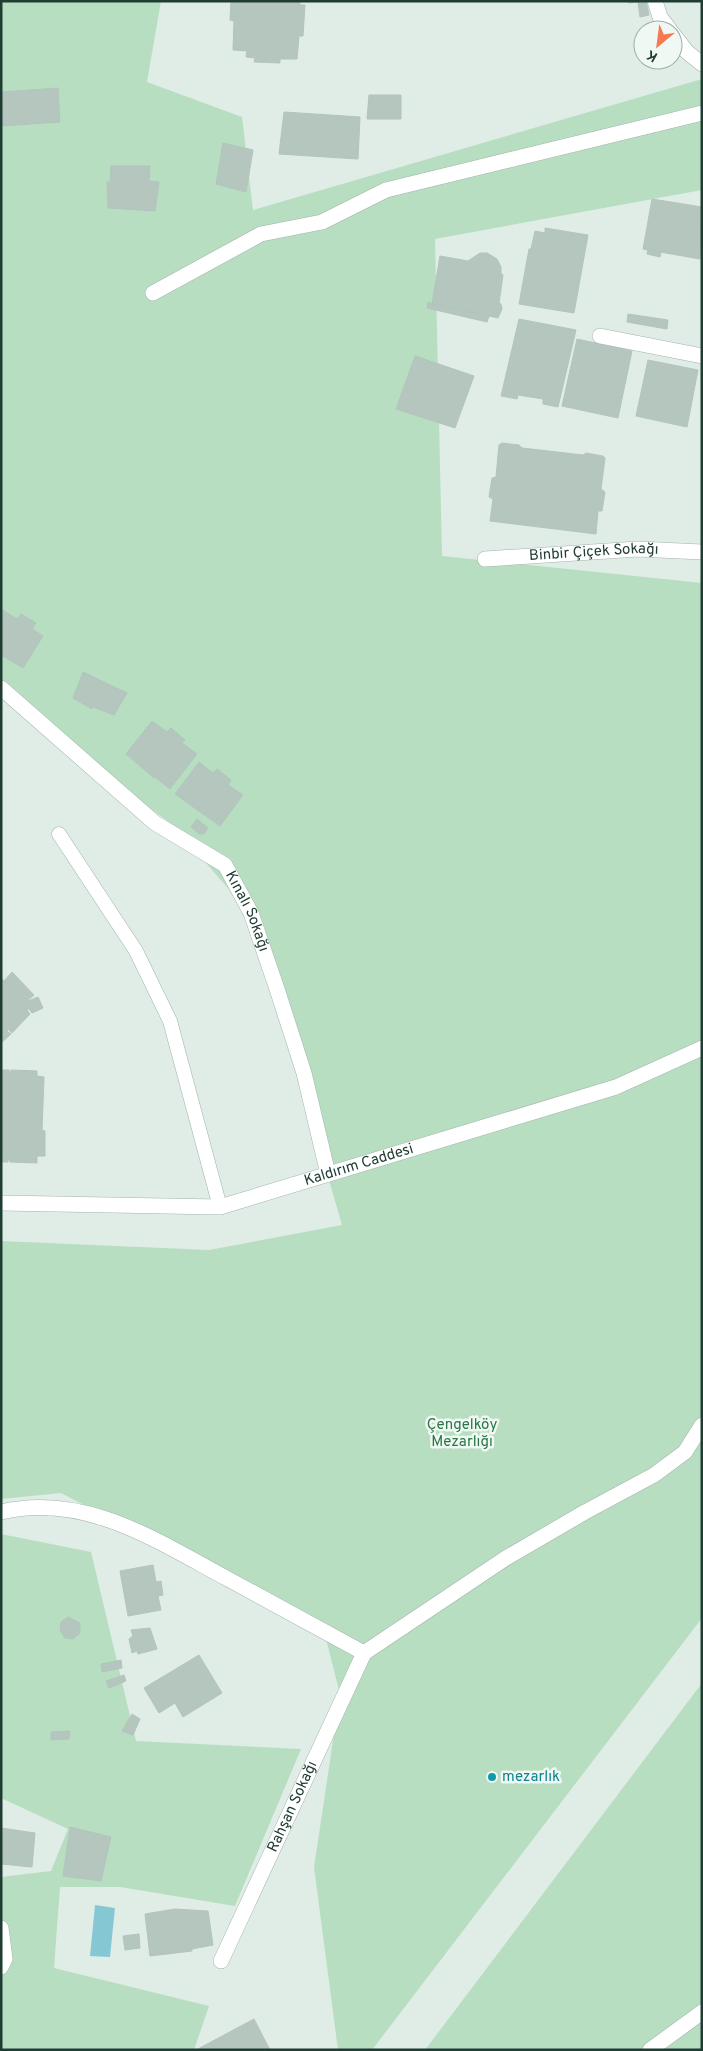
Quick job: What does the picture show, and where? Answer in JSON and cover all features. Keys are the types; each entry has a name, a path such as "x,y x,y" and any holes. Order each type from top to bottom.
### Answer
{"street":[{"path":"655,1 662,20"},
{"path":"683,47 702,64"},
{"path":"153,293 261,234 322,222 386,190 702,112"},
{"path":"600,336 702,356"},
{"name":"Binbir Çiçek Sokağı","path":"485,559 638,549 702,552"},
{"name":"Kınalı Sokağı","path":"1,688 155,823 224,865 251,913 277,988 304,1073 328,1174"},
{"name":"Kaldırım Caddesi","path":"1,1203 220,1207 616,1087 702,1048"},
{"path":"1,1512 19,1508 62,1509 98,1515 145,1533 364,1653 506,1558 654,1475 685,1452 702,1425"},
{"name":"Rahşan Sokağı","path":"221,1961 364,1653"},
{"path":"1,1928 5,1959 1,1967"},
{"path":"650,2050 702,2012"}],"lane":[{"path":"59,834 136,951 170,1021 220,1207"}],"green space":[{"name":"Çengelköy Mezarlığı","path":"1,1 161,1 147,82 242,117 253,210 702,79 702,190 435,239 442,556 702,583 702,1618 372,2050 338,2050 314,1867 340,1694 324,1631 61,1493 1,1499 1,1241 209,1250 342,1225 253,917 173,825 11,707 1,689"},
{"path":"1,1534 91,1552 136,1741 301,1749 235,1906 120,1887 60,1887 54,1968 209,2006 194,2050 1,2050 1,1877 51,1871 68,1829 1,1798"},
{"path":"702,1683 702,2050 425,2050"}],"water":[{"path":"95,1905 115,1908 110,1957 90,1956"}],"building":[{"path":"231,1 300,1 300,5 305,5 303,36 299,36 297,59 280,59 280,63 254,62 255,58 246,57 247,51 233,50 234,21 230,20"},
{"path":"628,1 646,1 649,15 640,17 638,2 629,3"},
{"path":"58,88 60,122 2,126 1,92"},
{"path":"369,95 401,95 401,119 367,119"},
{"path":"284,112 360,117 358,159 279,154"},
{"path":"223,143 253,150 246,192 216,184"},
{"path":"111,166 150,166 149,181 159,182 155,211 108,208 107,182 110,182"},
{"path":"652,199 702,207 700,259 643,249"},
{"path":"545,228 588,235 574,313 519,304 529,249 531,249 535,231 545,233"},
{"path":"648,249 661,252 660,257 647,254"},
{"path":"480,253 487,253 497,259 501,267 501,274 503,275 499,303 502,309 498,318 432,304 440,256 468,261"},
{"path":"428,302 489,316 487,322 427,308"},
{"path":"628,314 668,320 667,329 627,322"},
{"path":"519,319 576,330 558,407 543,404 543,399 518,395 517,399 501,396"},
{"path":"577,339 632,351 618,418 562,406"},
{"path":"415,356 474,376 455,428 396,409"},
{"path":"648,360 698,370 687,427 636,416"},
{"path":"502,443 519,445 522,448 603,456 605,458 601,489 605,492 602,511 598,511 596,534 490,521 493,499 489,497 492,478 496,477 499,445"},
{"path":"1,609 17,619 21,614 36,623 32,629 43,636 23,668 1,655"},
{"path":"83,672 127,693 114,715 93,707 92,709 73,698"},
{"path":"152,721 167,732 171,728 185,740 182,743 197,754 170,789 126,754"},
{"path":"199,762 213,773 217,769 231,780 228,785 243,795 220,826 175,794"},
{"path":"197,819 208,828 204,834 199,834 191,827"},
{"path":"12,972 34,995 27,1001 14,987 12,988 4,981"},
{"path":"1,978 12,988 14,987 32,1006 27,1010 30,1014 12,1033 8,1029 7,1031 11,1034 1,1043"},
{"path":"38,997 43,1008 32,1013 29,1009 32,1006 28,1001"},
{"path":"1,1070 9,1070 11,1076 11,1070 37,1071 37,1076 44,1077 42,1130 45,1131 45,1156 37,1156 37,1163 10,1162 8,1157 8,1162 1,1162"},
{"path":"153,1565 156,1582 161,1581 163,1595 158,1596 161,1610 128,1616 120,1571"},
{"path":"68,1617 80,1623 80,1633 73,1639 65,1638 60,1630 61,1622"},
{"path":"150,1628 157,1649 138,1654 137,1651 132,1653 129,1639 133,1636 131,1630"},
{"path":"199,1655 222,1693 183,1717 175,1703 159,1713 144,1688"},
{"path":"121,1660 122,1668 102,1672 101,1664"},
{"path":"124,1675 126,1681 109,1688 106,1681"},
{"path":"132,1714 140,1719 133,1735 122,1731"},
{"path":"70,1731 69,1739 51,1740 51,1732"},
{"path":"70,1827 111,1837 101,1881 63,1876"},
{"path":"1,1828 35,1833 32,1867 1,1864"},
{"path":"175,1909 208,1911 213,1945 192,1949 192,1951 150,1956 145,1914"},
{"path":"139,1934 140,1948 125,1950 123,1936"},
{"path":"254,2019 270,2050 196,2050"}],"place":[{"name":"mezarlık","path":"492,1777"}]}
